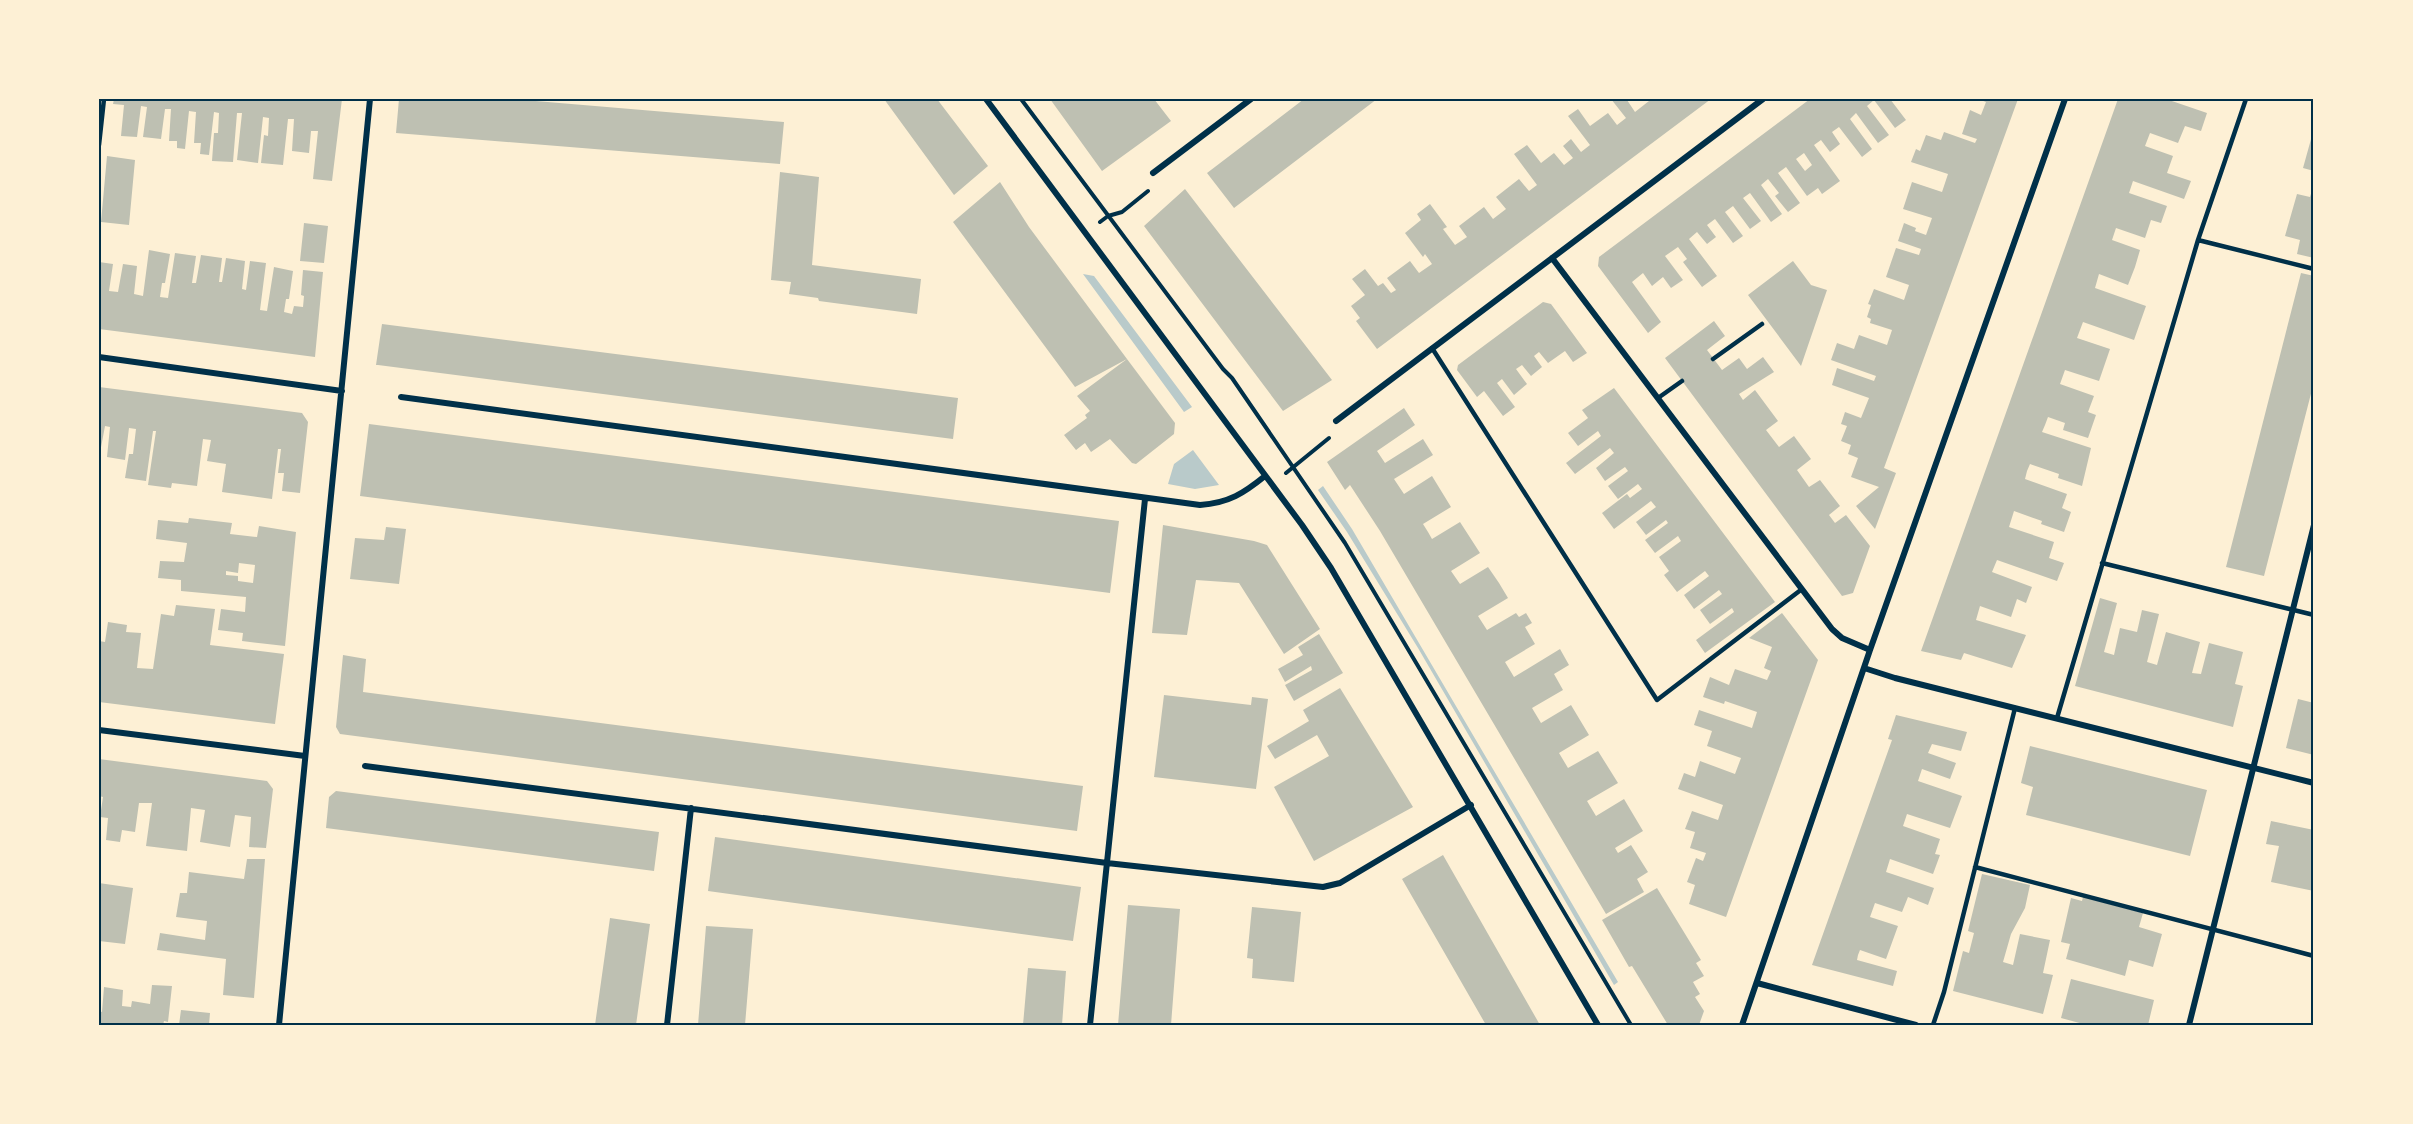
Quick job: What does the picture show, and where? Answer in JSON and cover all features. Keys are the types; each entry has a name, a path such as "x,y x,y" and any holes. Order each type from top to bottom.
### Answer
{"street":[{"path":"279,1025 370,99"},
{"path":"986,99 1331,568 1598,1025"},
{"path":"1154,173 1251,99"},
{"path":"1336,421 1763,99"},
{"path":"1742,1025 1870,650 2065,99"},
{"path":"1552,258 1838,636 1870,650"},
{"path":"99,357 342,391"},
{"path":"401,397 1145,499 1211,504 1239,496 1265,476"},
{"path":"1090,1025 1145,499"},
{"path":"2189,1025 2314,525"},
{"path":"1864,668 1895,678 2314,783"},
{"path":"99,730 304,756"},
{"path":"365,766 1107,863 1323,887 1340,883 1471,805"},
{"path":"667,1025 691,808"},
{"path":"1757,983 1916,1025"}],"lane":[{"path":"99,145 104,99"},
{"path":"2057,718 2198,240 2246,99"},
{"path":"2198,240 2314,270"},
{"path":"1713,358 1762,324"},
{"path":"1432,348 1656,700 1802,588"},
{"path":"1658,398 1682,381"},
{"path":"2102,563 2314,615"},
{"path":"1933,1025 1944,992 2015,708"},
{"path":"1975,867 2314,956"}],"path":[{"path":"1020,99 1237,386 1345,543 1631,1025"},
{"path":"1108,216 1122,212 1148,192 1154,173"},
{"path":"1293,467 1329,440 1336,421"}],"shaded area":[{"path":"1083,274 1094,276 1192,407 1184,412"},
{"path":"1193,450 1219,485 1195,489 1168,484 1174,464"},
{"path":"1323,486 1352,529 1618,982 1614,985 1418,648 1347,532 1318,490"}],"building":[{"path":"114,99 342,99 332,181 313,179 318,131 311,131 309,153 292,151 294,119 288,119 283,165 261,163 264,135 268,136 269,118 263,117 258,163 237,160 242,113 237,113 233,162 212,161 214,133 218,133 219,113 214,112 209,155 200,154 201,143 194,143 196,112 189,111 185,149 177,148 177,141 169,141 171,109 165,109 161,139 143,137 147,107 141,106 137,137 121,136 124,105 113,104"},
{"path":"399,99 512,99 784,122 780,164 396,133"},
{"path":"884,99 937,99 988,166 954,195"},
{"path":"1050,99 1154,99 1171,121 1102,171"},
{"path":"1304,99 1377,99 1234,208 1207,173"},
{"path":"1611,99 1629,99 1627,100 1635,112 1649,101 1648,99 1711,99 1377,349 1356,321 1360,318 1351,306 1365,295 1352,279 1365,269 1378,286 1383,283 1391,293 1396,290 1387,278 1410,261 1419,273 1432,264 1425,254 1423,257 1405,233 1421,220 1417,214 1430,204 1447,227 1443,229 1455,245 1467,237 1459,226 1484,207 1493,219 1506,209 1496,197 1519,179 1529,191 1537,185 1514,154 1527,145 1541,163 1554,153 1564,165 1573,158 1563,146 1571,139 1581,152 1590,145 1568,116 1578,109 1590,126 1608,113 1617,125 1626,118"},
{"path":"1810,99 1890,99 1906,120 1895,128 1874,100 1867,106 1889,135 1878,143 1856,113 1850,119 1872,149 1862,157 1839,127 1832,132 1840,144 1830,152 1821,140 1814,145 1840,181 1822,194 1818,188 1807,196 1786,167 1778,173 1800,203 1788,212 1775,196 1779,193 1768,179 1761,185 1782,214 1771,222 1750,193 1743,198 1761,221 1750,229 1733,206 1725,212 1743,236 1733,243 1715,219 1707,225 1716,237 1707,244 1697,232 1689,239 1717,276 1702,287 1683,262 1687,259 1678,247 1665,256 1683,280 1671,288 1663,277 1652,286 1643,273 1632,282 1661,322 1648,333 1598,266 1599,257","holes":["1804,153 1812,165 1805,171 1796,159"]},
{"path":"1978,99 2018,99 1884,468 1896,473 1875,529 1856,506 1879,487 1851,477 1858,458 1848,454 1851,445 1841,441 1847,426 1841,424 1845,412 1861,418 1869,398 1832,385 1837,368 1874,381 1876,376 1831,360 1837,343 1854,349 1859,335 1887,345 1892,330 1870,323 1871,319 1867,317 1871,305 1868,304 1874,289 1904,300 1909,285 1886,277 1896,248 1919,255 1921,249 1898,241 1904,223 1926,235 1932,218 1903,209 1912,182 1942,192 1948,174 1911,162 1916,149 1920,151 1926,135 1941,140 1944,132 1975,143 1977,139 1962,134 1970,110 1981,115 1986,102"},
{"path":"2118,99 2166,99 2207,113 2201,131 2185,126 2178,143 2150,133 2145,146 2173,156 2167,173 2191,181 2184,199 2133,181 2129,193 2167,206 2161,223 2151,220 2145,238 2116,228 2112,240 2140,250 2135,267 2128,285 2099,274 2095,288 2146,306 2134,340 2083,322 2077,338 2110,349 2099,381 2065,370 2060,384 2094,396 2088,412 2096,415 2088,438 2063,430 2065,423 2048,417 2042,432 2091,448 2082,486 2058,478 2059,474 2030,464 2027,471 2025,479 2067,494 2062,508 2071,512 2064,532 2014,511 2009,527 2054,542 2049,558 2064,563 2057,581 1997,560 1992,572 2032,587 2026,603 2017,599 2011,617 1980,606 1976,620 2026,635 2012,668 1964,653 1961,660 1921,651"},
{"path":"2314,132 2314,171 2303,168"},
{"path":"107,156 135,160 129,225 101,222"},
{"path":"780,172 819,177 812,265 921,279 917,314 819,301 818,298 789,294 791,282 771,280"},
{"path":"1000,182 1029,227 1127,359 1075,387 953,222"},
{"path":"2314,184 2314,258 2297,254 2300,240 2285,236 2297,194 2310,197"},
{"path":"1185,189 1332,380 1283,411 1144,226"},
{"path":"304,223 328,226 324,263 300,261"},
{"path":"149,250 170,254 160,297 168,298 175,253 196,256 192,283 196,283 201,255 222,258 219,282 222,282 226,258 245,261 242,289 246,290 250,261 266,263 260,310 267,311 274,267 293,271 289,299 286,299 284,312 292,314 294,306 303,307 304,296 301,295 303,270 323,272 315,357 99,329 99,262 113,264 109,291 118,292 123,264 137,266 134,294 143,296"},
{"path":"1793,261 1811,285 1827,290 1801,366 1748,295"},
{"path":"2301,273 2314,276 2314,382 2264,576 2226,567"},
{"path":"1543,302 1551,304 1587,353 1573,362 1565,351 1548,363 1539,352 1534,356 1542,367 1531,376 1522,365 1516,369 1527,384 1514,395 1502,379 1497,383 1515,407 1503,416 1484,391 1477,397 1457,370 1458,365"},
{"path":"1714,321 1725,336 1707,350 1722,370 1739,358 1747,369 1763,357 1774,372 1739,394 1743,400 1755,390 1778,421 1766,430 1779,447 1794,436 1811,459 1797,470 1809,487 1820,480 1840,506 1829,515 1835,523 1846,515 1870,546 1853,593 1842,596 1665,358"},
{"path":"382,324 958,398 953,439 376,365"},
{"path":"1127,359 1175,423 1174,434 1136,464 1132,463 1110,439 1091,452 1085,443 1076,450 1064,435 1087,418 1085,415 1090,411 1077,396"},
{"path":"99,387 302,413 308,422 300,493 282,491 284,473 278,473 281,449 278,449 272,499 222,492 226,464 207,461 211,440 203,439 197,486 172,483 171,488 148,485 156,431 153,431 146,481 125,478 129,454 133,454 136,429 129,428 125,460 107,457 110,427 105,426 99,458"},
{"path":"1614,388 1775,602 1705,653 1696,640 1734,612 1732,608 1710,624 1700,610 1722,594 1719,590 1694,609 1684,595 1709,576 1705,571 1677,592 1664,575 1669,571 1659,557 1681,541 1678,536 1655,553 1645,540 1668,523 1666,520 1646,535 1636,522 1656,507 1651,501 1614,529 1602,513 1627,494 1630,498 1642,489 1638,484 1618,499 1608,486 1628,471 1625,467 1605,481 1596,468 1614,453 1610,448 1575,474 1566,463 1601,436 1598,431 1578,446 1568,433 1588,418 1582,410"},
{"path":"1404,408 1415,425 1377,451 1385,463 1423,439 1433,455 1394,479 1404,494 1432,476 1451,507 1423,524 1432,539 1460,522 1480,553 1451,571 1460,584 1488,567 1499,583 1508,598 1478,616 1487,630 1516,613 1519,617 1526,613 1532,623 1525,627 1535,644 1505,662 1514,677 1560,649 1569,665 1554,674 1563,690 1532,708 1541,723 1571,705 1589,735 1559,753 1568,768 1598,751 1618,783 1587,801 1596,816 1624,799 1643,831 1615,848 1618,853 1631,845 1648,872 1637,879 1644,892 1606,914 1380,531 1350,485 1345,490 1327,462"},
{"path":"369,424 1119,521 1110,593 360,496"},
{"path":"189,518 232,523 230,534 257,537 259,526 296,532 285,646 242,641 243,633 218,630 221,609 245,612 246,597 181,591 181,580 158,578 160,561 184,562 187,543 156,539 158,520 188,523","holes":["239,563 255,565 253,583 238,581 238,576 226,575 226,571 238,573"]},
{"path":"1163,525 1267,545 1320,629 1284,654 1239,583 1196,580 1187,635 1152,633"},
{"path":"386,527 406,529 399,584 350,579 355,538 384,540"},
{"path":"2100,598 2117,603 2104,652 2114,655 2120,628 2137,632 2142,610 2159,614 2147,662 2157,665 2166,632 2200,642 2192,673 2201,674 2209,643 2243,652 2235,684 2243,686 2233,727 2075,686"},
{"path":"176,605 215,609 210,645 284,654 275,724 99,702 99,641 105,642 108,622 127,625 126,632 141,633 137,668 153,669 161,614 174,616"},
{"path":"1782,613 1818,660 1726,917 1689,904 1695,885 1687,882 1696,858 1703,861 1706,853 1690,848 1695,832 1685,829 1692,811 1718,820 1723,805 1678,789 1684,773 1695,777 1700,761 1735,774 1741,758 1707,746 1712,731 1694,725 1699,710 1752,728 1757,712 1725,701 1724,704 1703,697 1710,677 1729,685 1735,669 1767,680 1771,671 1764,668 1772,647 1749,638"},
{"path":"1319,634 1343,673 1294,701 1285,685 1312,670 1311,666 1285,682 1278,669 1303,655 1298,647"},
{"path":"343,655 366,659 363,692 1083,786 1077,831 340,734 336,727"},
{"path":"1340,688 1413,807 1314,861 1274,787 1329,756 1317,735 1275,759 1267,746 1309,721 1303,710"},
{"path":"1164,695 1251,705 1252,697 1268,699 1256,789 1154,777"},
{"path":"2298,699 2314,703 2314,755 2286,748"},
{"path":"1896,715 1967,732 1961,751 1932,744 1928,753 1956,763 1950,779 1922,769 1918,781 1962,796 1950,828 1907,814 1903,826 1940,839 1935,854 1940,855 1933,874 1890,859 1886,872 1934,888 1928,905 1908,897 1902,912 1875,903 1870,917 1898,926 1886,959 1860,950 1858,955 1857,960 1897,971 1893,986 1812,965 1892,740 1888,739"},
{"path":"2030,746 2207,790 2190,856 2026,815 2033,787 2021,783"},
{"path":"99,759 267,781 273,789 266,848 249,847 251,817 235,815 230,847 200,842 205,810 191,808 187,851 146,846 152,803 139,803 135,832 122,830 120,842 106,840 108,818 100,817 103,797 99,796"},
{"path":"336,791 659,832 654,871 326,828 329,797"},
{"path":"2271,821 2314,830 2314,891 2271,882 2279,846 2266,844"},
{"path":"715,837 1081,887 1073,941 708,891"},
{"path":"1443,855 1540,1025 1486,1025 1402,879"},
{"path":"247,859 265,859 254,998 223,995 226,959 157,950 160,933 205,940 207,921 176,917 180,893 187,893 189,872 244,879"},
{"path":"1982,874 2030,885 2025,908 2011,934 2003,962 2013,965 2020,934 2050,940 2043,973 2053,975 2043,1014 1953,991 1963,951 1969,953 1974,933 1968,931"},
{"path":"99,883 133,888 125,944 99,941"},
{"path":"1657,888 1701,960 1696,963 1704,976 1693,982 1700,994 1695,997 1704,1011 1699,1025 1668,1025 1632,966 1629,967 1602,920"},
{"path":"2083,897 2143,913 2139,927 2162,934 2153,967 2129,960 2125,976 2066,959 2070,944 2061,942 2071,898 2082,901"},
{"path":"1128,905 1180,909 1171,1025 1118,1025"},
{"path":"1252,907 1301,912 1294,982 1252,978 1253,959 1247,958"},
{"path":"610,918 650,924 636,1025 595,1025"},
{"path":"706,926 753,929 745,1025 698,1025"},
{"path":"1028,968 1066,971 1062,1025 1023,1025"},
{"path":"2071,979 2154,1000 2148,1025 2087,1025 2061,1018"},
{"path":"152,985 172,986 168,1022 164,1021 163,1025 99,1025 99,1011 102,1012 104,987 123,990 122,1006 131,1007 132,1001 150,1004"},
{"path":"181,1010 210,1013 209,1025 179,1025"}]}
